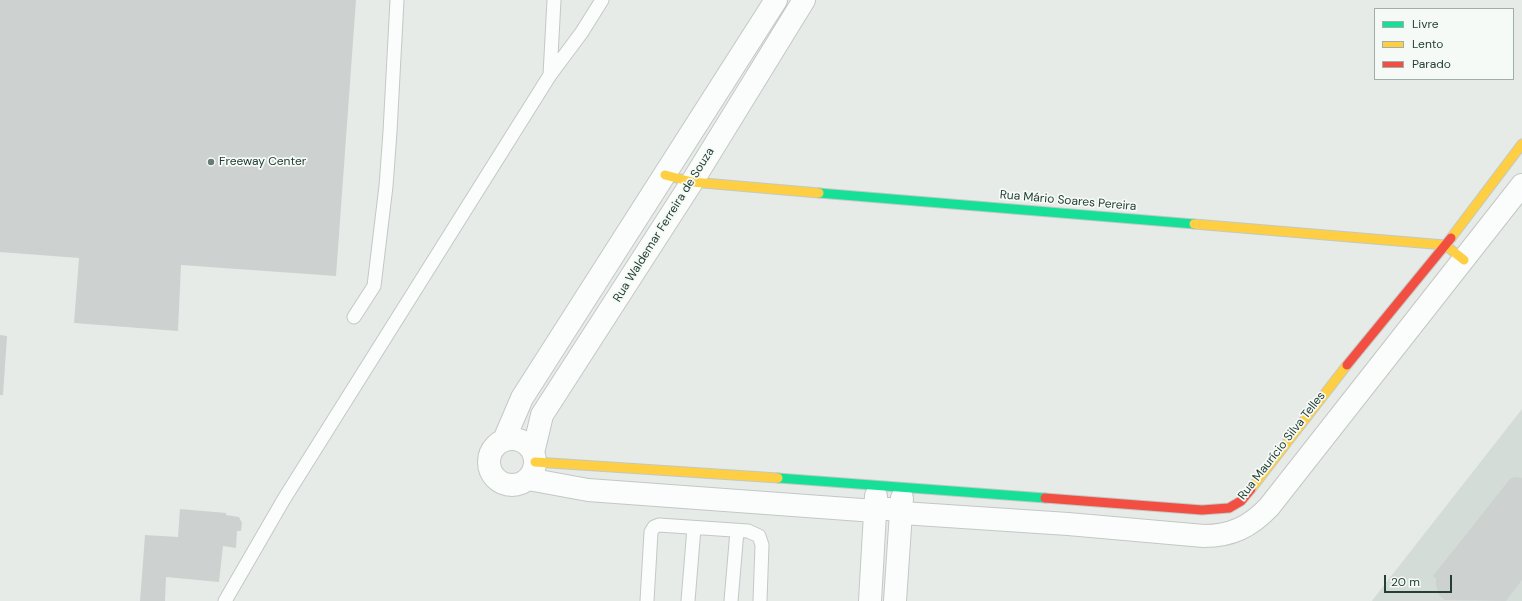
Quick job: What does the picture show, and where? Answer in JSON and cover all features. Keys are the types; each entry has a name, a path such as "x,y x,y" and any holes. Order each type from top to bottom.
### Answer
{"street":[{"name":"Rua Waldemar Ferreira de Souza","path":"776,0 522,398 504,440 496,444 491,452 489,460 490,469 495,477 502,482 511,485 520,483 532,464 542,415 692,182 804,0"},
{"path":"761,23 782,35"},
{"name":"Rua Maurício Silva Telles","path":"878,485 1202,510 1230,508 1241,501 1323,394 1445,245 1522,144"},
{"name":"Rua Mário Soares Pereira","path":"665,175 692,182 1445,245"},
{"path":"875,510 882,508 893,509 902,513 1068,524 1204,536 1225,534 1242,528 1257,520 1269,507 1522,186"},
{"path":"1445,245 1464,260"},
{"path":"504,440 521,440 528,445 532,464"},
{"name":"Rua Waldemar Ferreira de Souza","path":"532,464 878,485"},
{"name":"Rua Waldemar Ferreira de Souza","path":"532,464 588,490 875,510"},
{"path":"713,499 716,474"},
{"path":"870,601 875,510 878,485"},
{"path":"895,601 903,487"},
{"path":"1068,524 1070,501"},
{"path":"1230,508 1242,528"}],"lane":[{"path":"354,317 374,286 389,147 397,0"},
{"path":"550,75 554,0"},
{"path":"225,601 284,499 550,75 582,32 602,0"},
{"path":"646,601 651,532 654,527 659,525 748,531 759,536 762,545 760,601"},
{"path":"688,601 694,528"},
{"path":"731,601 736,531"}],"shaded area":[{"path":"1522,409 1522,601 1372,601 1374,598"}],"building":[{"path":"0,0 356,0 336,276 181,265 178,331 74,323 79,258 0,252"},
{"path":"0,335 7,336 3,395 0,395"},
{"path":"1511,478 1522,478 1522,580 1506,601 1445,600 1439,595 1436,585 1436,578 1433,576"},
{"path":"180,509 226,513 226,515 239,517 242,523 241,531 237,531 236,548 223,546 219,582 166,577 165,601 140,601 145,535 178,537"}],"traffic: fast":[{"path":"819,193 1194,224"},
{"path":"778,478 1045,498"}],"traffic: slow":[{"path":"1451,238 1522,144"},
{"path":"665,175 692,182 819,193"},
{"path":"1194,224 1445,245 1464,260"},
{"path":"1251,489 1347,365"},
{"path":"535,462 778,478"}],"traffic: jam":[{"path":"1347,365 1451,238"},
{"path":"1045,498 1202,510 1229,508 1241,501 1251,489"}],"place":[{"name":"Freeway Center","path":"211,162"}]}
